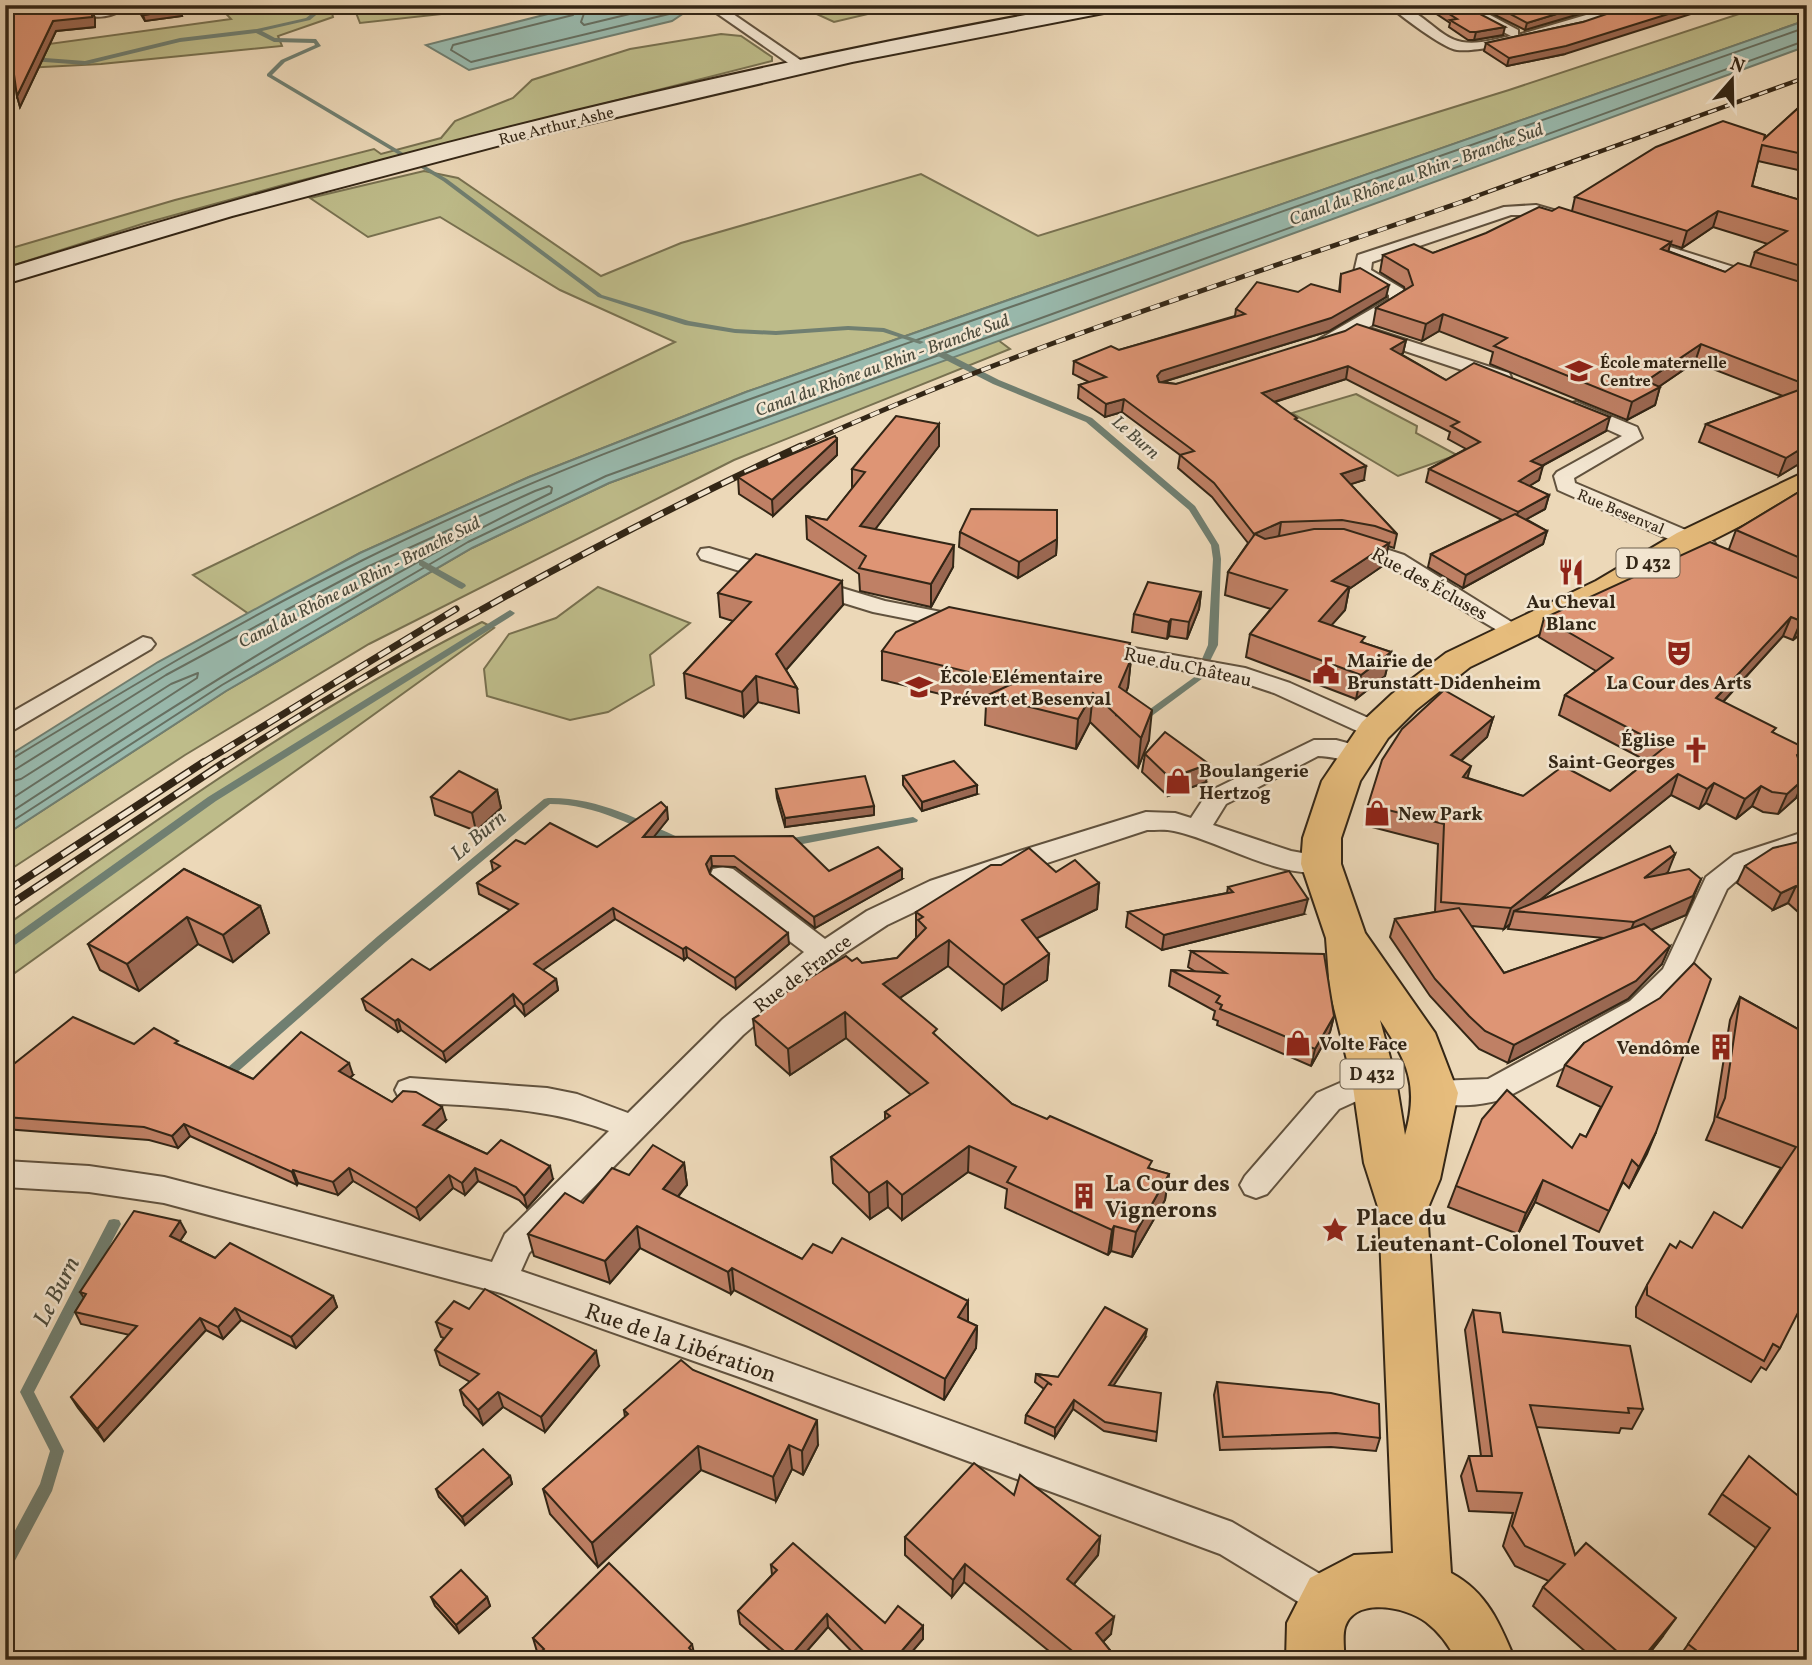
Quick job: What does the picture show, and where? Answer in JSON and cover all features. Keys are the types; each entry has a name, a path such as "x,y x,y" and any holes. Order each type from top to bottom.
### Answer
{"main road":[{"name":"Rue Arthur Ashe","path":"5,277 156,229 392,164 802,66 1114,5"},
{"name":"D 432","path":"1403,1210 1417,1179 1434,1112 1436,1093 1420,1045 1346,937 1321,864 1322,838 1341,781 1366,742 1404,702 1458,660 1608,588 1688,540 1807,480"},
{"name":"D 432","path":"1346,937 1345,964 1374,1080 1390,1183 1403,1210 1423,1586"},
{"path":"1315,1660 1313,1648 1316,1622 1328,1601 1347,1586 1370,1578 1396,1578 1423,1586 1448,1601 1469,1623 1486,1660"}],"street":[{"path":"71,5 85,13 115,10 114,5"},
{"path":"711,5 802,66"},
{"path":"1395,5 1456,46 1477,47 1524,38 1634,5"},
{"path":"1489,5 1483,16 1524,38"},
{"path":"1310,345 1354,328 1398,301 1397,293 1362,272 1364,259 1444,235 1510,210 1543,212 1584,224"},
{"path":"1623,237 1807,296"},
{"path":"1354,328 1515,382"},
{"path":"1564,402 1630,431"},
{"name":"Rue Besenval","path":"1630,431 1632,438 1564,476 1565,486 1688,540"},
{"path":"1688,540 1726,556"},
{"name":"Rue des Écluses","path":"1327,543 1364,547 1396,560 1515,632"},
{"path":"709,554 881,607 992,628"},
{"name":"Rue du Château","path":"1072,643 1237,673 1282,688 1366,742"},
{"path":"5,727 143,644"},
{"path":"1198,828 1217,798 1314,748 1336,748 1366,742"},
{"name":"Rue de France","path":"501,1279 517,1244 631,1126 733,1027 823,952 877,918 930,893 1029,857 1146,821 1163,820 1198,828 1289,860 1321,864"},
{"path":"1436,1093 1492,1091 1582,1044 1640,1009 1674,975 1716,884 1743,860 1807,840"},
{"name":"Rue de France","path":"723,876 823,952"},
{"path":"1256,1185 1328,1101 1374,1080"},
{"path":"411,1090 547,1100 577,1105 631,1126"},
{"name":"Rue de la Libération","path":"5,1174 89,1179 164,1190 501,1279 745,1363 1232,1540 1328,1601"}],"shaded area":[{"path":"218,5 330,5 333,17 278,36 282,46 101,64 5,69 5,50 231,19"},
{"path":"353,5 523,5 360,23"},
{"path":"797,5 906,5 834,22"},
{"path":"1766,5 1807,5 1807,20 746,392 529,477 360,553 249,614 193,575 675,342 560,290 440,217 368,237 310,198 424,171 458,178 601,276 681,243 921,174 1038,236 1509,90"},
{"path":"721,34 741,36 772,57 772,61 283,185 142,224 5,268 5,250 175,200 374,149 381,154 441,138 455,121 513,98 532,80 630,49"},
{"path":"998,340 1010,349 734,460 369,644 185,755 5,873 5,835 226,691 472,548 609,483"},
{"path":"1356,394 1417,426 1416,433 1457,455 1398,476 1292,413"},
{"path":"598,587 690,623 650,655 654,685 608,712 570,720 487,696 484,669 509,634 556,618"},
{"path":"482,622 494,628 5,980 5,926 238,765 358,690"}],"water":[{"path":"583,5 685,5 690,9 672,21 469,70 426,45"},
{"name":"Canal du Rhône au Rhin - Branche Sud","path":"1807,20 1807,46 609,483 472,548 226,691 5,835 5,758 158,662 360,553 529,477 746,392"}],"building":[{"path":"74,5 92,9 92,17 53,21 17,96 11,53 5,53 5,6"},
{"path":"137,5 178,5 180,10 143,15"},
{"path":"1435,5 1480,5 1478,13 1505,27 1470,32 1450,20 1457,19"},
{"path":"1495,5 1586,5 1527,23"},
{"path":"1633,5 1697,5 1566,46 1509,58 1486,43 1583,22"},
{"path":"1807,100 1807,155 1762,145 1752,186 1807,202 1807,268 1755,252 1787,231 1718,211 1687,231 1575,197 1656,147 1723,121 1765,135 1764,139"},
{"path":"1539,207 1552,211 1559,207 1671,242 1661,249 1725,272 1738,263 1807,284 1807,385 1701,344 1646,381 1660,387 1632,402 1494,346 1507,338 1443,314 1426,324 1376,308 1413,285 1408,270 1383,255 1414,244 1433,253 1486,233"},
{"path":"1360,268 1389,285 1331,318 1161,371 1157,376 1159,382 1176,384 1345,331 1357,324 1406,340 1391,349 1446,380 1474,363 1610,417 1531,461 1543,466 1519,481 1549,495 1518,512 1429,469 1480,442 1451,426 1459,422 1348,366 1262,393 1297,418 1295,419 1366,466 1341,474 1397,534 1375,526 1342,520 1281,522 1254,534 1214,483 1180,455 1194,451 1124,399 1106,404 1079,385 1106,377 1074,361 1111,346 1119,350 1245,314 1236,309 1257,282 1298,292 1311,284 1340,292 1341,274"},
{"path":"1807,387 1807,445 1786,458 1706,424"},
{"path":"896,416 939,424 860,526 954,545 931,584 859,568 866,556 806,516 827,520 865,472 852,469"},
{"path":"835,436 837,439 772,500 738,477"},
{"path":"1807,487 1807,561 1736,530"},
{"path":"971,509 1057,510 1057,539 1019,562 960,532"},
{"path":"1515,514 1547,531 1466,575 1431,554"},
{"path":"1314,529 1344,529 1389,543 1332,581 1349,587 1319,621 1365,637 1361,642 1391,652 1361,675 1250,634 1287,590 1228,572 1255,534 1265,539"},
{"path":"1710,542 1807,582 1807,616 1801,621 1791,617 1716,698 1776,728 1772,732 1805,748 1797,755 1805,778 1787,794 1772,792 1761,786 1745,799 1714,783 1707,789 1678,774 1511,908 1441,902 1444,824 1368,805 1382,760 1402,729 1444,690 1493,718 1451,755 1471,766 1463,777 1523,796 1563,766 1610,791 1665,747 1565,695 1613,658 1544,618"},
{"path":"756,554 842,581 776,654 797,688 756,676 742,692 684,673 751,602 718,593"},
{"path":"1148,582 1201,592 1189,622 1171,619 1169,622 1134,614"},
{"path":"949,607 1130,643 1124,657 1131,659 1119,687 1152,710 1141,738 1093,693 1078,719 986,696 1014,683 882,651 896,632"},
{"path":"1165,732 1209,764 1170,778 1145,754"},
{"path":"954,761 977,785 922,802 903,776"},
{"path":"459,771 497,790 472,813 431,797"},
{"path":"865,776 874,806 785,818 776,789"},
{"path":"661,802 667,808 643,837 793,836 829,871 878,847 902,869 814,917 734,856 711,856 706,864 710,874 788,933 735,978 686,947 683,949 613,908 534,964 556,979 523,1005 513,994 443,1052 398,1019 395,1021 362,999 412,959 430,970 518,904 477,883 500,866 491,861 516,840 525,844 550,823 597,847"},
{"path":"1807,840 1807,895 1796,886 1781,893 1745,866 1773,848"},
{"path":"1670,846 1675,854 1644,878 1689,869 1701,879 1693,896 1634,922 1514,911"},
{"path":"1029,848 1056,872 1075,860 1099,883 1022,920 1049,954 1004,985 949,940 883,984 937,1029 933,1033 1012,1104 1047,1119 1050,1116 1152,1161 1148,1168 1169,1174 1136,1232 1114,1226 1112,1230 1007,1182 1016,1167 969,1146 902,1195 887,1181 869,1193 831,1157 890,1116 885,1112 928,1083 845,1012 788,1049 753,1019 764,1012 767,1004 846,956 852,961 857,958 862,963 897,958 926,928 918,920 923,917 916,912 991,865 1001,865"},
{"path":"184,869 260,906 223,935 187,917 127,964 88,944"},
{"path":"1289,871 1308,899 1164,935 1128,912 1233,892 1228,887"},
{"path":"1459,908 1504,973 1644,924 1670,946 1636,981 1514,1045 1485,1031 1469,1016 1435,979 1395,919"},
{"path":"1191,951 1324,954 1334,1016 1315,1049 1220,1009 1222,1005 1216,1002 1220,996 1171,970 1226,973"},
{"path":"1694,963 1711,979 1656,1132 1639,1167 1632,1160 1609,1211 1543,1180 1526,1213 1456,1186 1482,1119 1507,1090 1572,1148 1580,1134 1586,1137 1612,1087 1565,1065 1584,1043 1660,998"},
{"path":"1740,997 1807,1034 1807,1283 1799,1298 1804,1301 1780,1348 1773,1344 1764,1361 1647,1295 1647,1285 1670,1244 1676,1248 1680,1241 1692,1248 1714,1212 1742,1228 1796,1147 1717,1117 1725,1098"},
{"path":"73,1017 134,1044 154,1028 178,1041 175,1043 253,1079 301,1032 349,1063 339,1071 392,1102 403,1091 416,1092 442,1107 423,1125 487,1154 501,1140 550,1166 524,1196 516,1187 475,1168 462,1183 449,1175 416,1208 349,1168 333,1182 293,1170 292,1172 184,1124 172,1136 144,1127 5,1117 5,1071"},
{"path":"653,1145 684,1163 663,1189 802,1259 813,1244 832,1253 842,1238 968,1301 958,1317 977,1326 945,1379 732,1268 728,1272 637,1226 605,1261 528,1234 565,1193 583,1203 612,1168 629,1175"},
{"path":"134,1211 180,1221 170,1236 215,1258 230,1243 333,1296 291,1337 235,1308 218,1327 200,1318 97,1429 71,1397 137,1326 75,1312 86,1294 80,1292"},
{"path":"485,1289 596,1351 541,1417 498,1392 478,1410 460,1390 479,1374 435,1350 452,1329 436,1322 454,1301 469,1309"},
{"path":"1105,1307 1147,1329 1109,1385 1161,1393 1157,1432 1105,1422 1074,1400 1055,1428 1026,1415 1048,1383 1052,1385 1036,1374 1058,1377"},
{"path":"1473,1310 1500,1313 1503,1332 1630,1346 1643,1409 1628,1408 1629,1413 1530,1405 1575,1555 1586,1543 1676,1618 1641,1660 1627,1660 1543,1587 1565,1564 1525,1546 1512,1526 1522,1493 1477,1491 1469,1456 1492,1456"},
{"path":"681,1360 693,1370 817,1420 802,1451 789,1445 773,1477 698,1446 592,1543 543,1489 628,1414 624,1410"},
{"path":"1217,1382 1331,1393 1379,1404 1380,1438 1336,1433 1223,1437"},
{"path":"483,1449 510,1476 462,1517 436,1489"},
{"path":"1749,1456 1801,1498 1807,1489 1807,1660 1709,1660 1688,1644 1770,1528 1722,1494"},
{"path":"974,1463 1014,1495 1020,1475 1100,1537 1067,1579 1114,1617 1096,1633 1118,1660 1079,1660 1081,1658 965,1564 953,1580 905,1537"},
{"path":"793,1543 885,1623 898,1606 923,1626 894,1660 872,1660 827,1614 790,1656 738,1611 777,1570 771,1565"},
{"path":"609,1563 692,1644 689,1648 701,1660 533,1660 544,1649 533,1638"},
{"path":"461,1570 487,1597 456,1625 431,1597"}],"waterway":[{"path":"257,31 308,19 318,11 308,5"},
{"path":"5,57 85,63 180,40 257,31"},
{"name":"Canal du Rhône au Rhin - Branche Sud","path":"257,31 274,40 316,41 318,46 283,61 269,75 445,180 600,296 688,323 735,331 776,333 848,328 884,330 920,342"},
{"name":"Le Burn","path":"937,352 996,382 1089,420 1192,508 1215,545 1217,559 1213,645 1207,659"},
{"name":"Canal du Rhône au Rhin - Branche Sud","path":"422,563 462,586"},
{"path":"5,948 212,799 510,613"},
{"name":"Le Burn","path":"1142,719 1200,676"},
{"name":"Le Burn","path":"222,1079 382,939 548,801 582,803 599,808 680,843"},
{"name":"Le Burn","path":"787,843 913,820"},
{"name":"Le Burn","path":"5,1565 47,1486 57,1451 27,1392 114,1224"}],"railway":[{"path":"1471,198 1807,77"},
{"path":"797,448 880,411 1048,345 1476,197"},
{"path":"223,764 435,636 579,556 801,446"},
{"path":"201,764 456,609"},
{"path":"5,892 204,762"},
{"path":"5,908 225,762"}],"place":[{"name":"École maternelle Centre","path":"1579,371"},
{"name":"Au Cheval Blanc","path":"1571,572"},
{"name":"La Cour des Arts","path":"1679,653"},
{"name":"Mairie de Brunstatt-Didenheim","path":"1326,671"},
{"name":"École Elémentaire Prévert et Besenval","path":"919,687"},
{"name":"Église Saint-Georges","path":"1696,750"},
{"name":"Boulangerie Hertzog","path":"1178,781"},
{"name":"New Park","path":"1377,813"},
{"name":"Volte Face","path":"1298,1043"},
{"name":"Vendôme","path":"1721,1047"},
{"name":"La Cour des Vignerons","path":"1084,1196"},
{"name":"Place du Lieutenant-Colonel Touvet","path":"1335,1230"}]}
